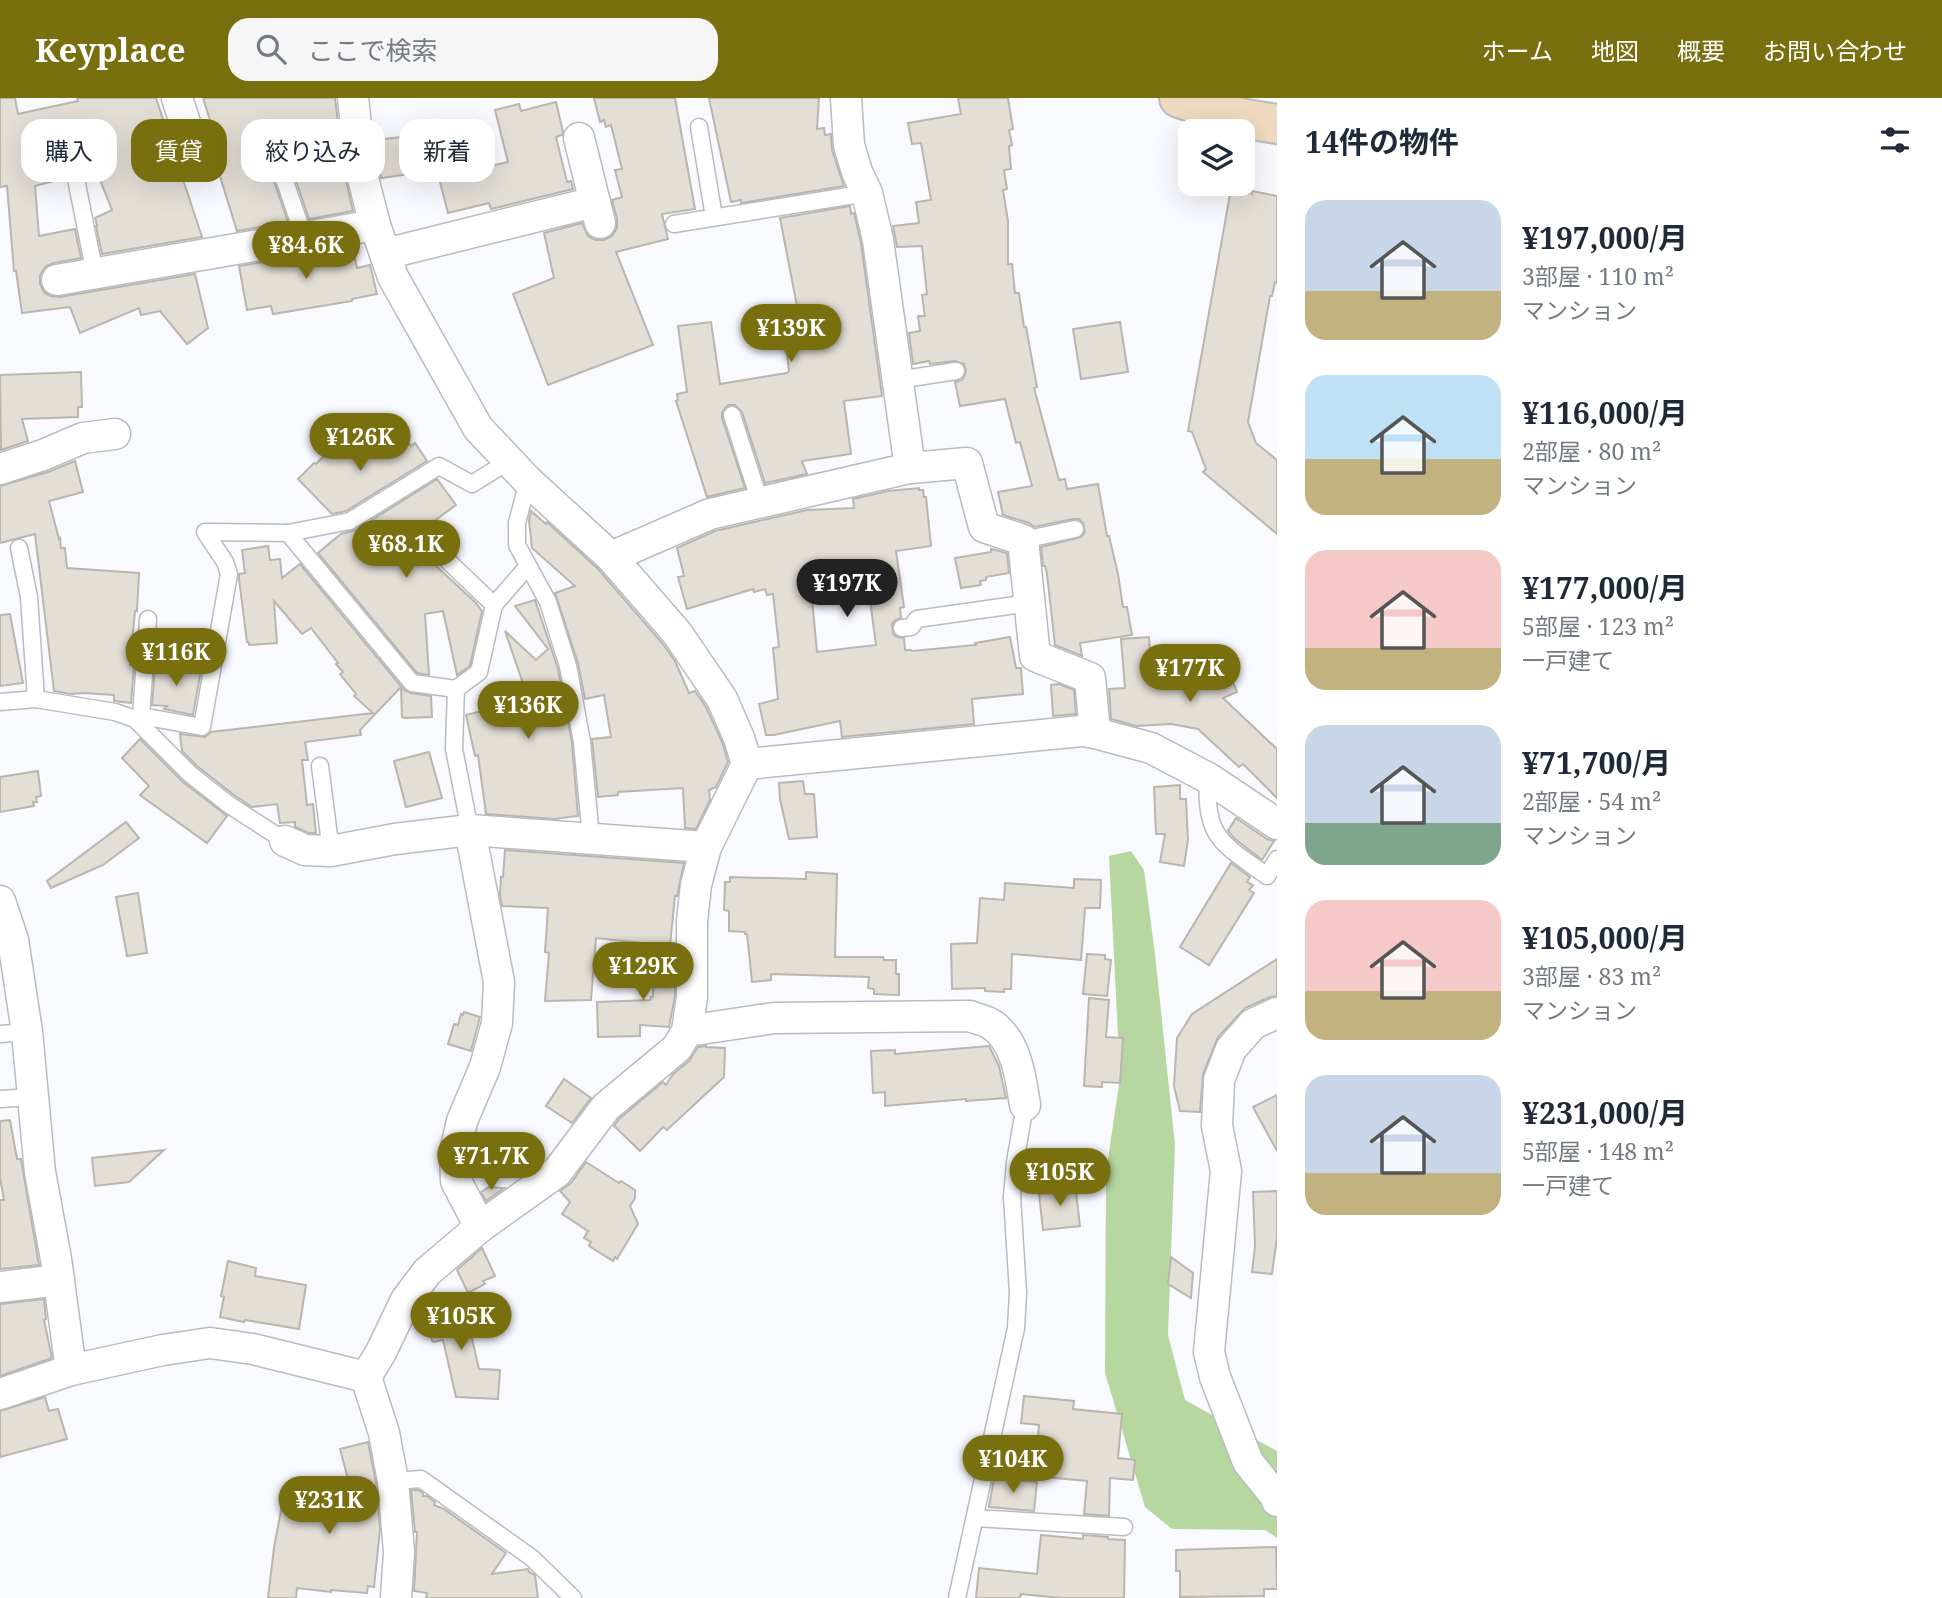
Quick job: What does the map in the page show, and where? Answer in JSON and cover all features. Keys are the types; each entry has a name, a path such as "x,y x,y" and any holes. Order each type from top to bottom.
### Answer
{"main road":[{"path":"1179,98 1240,118 1277,124"}],"street":[{"path":"177,98 184,119"},
{"path":"353,98 362,170 375,225 393,277 478,428 518,471 611,557 677,633 722,699 747,764 706,847 696,885 692,921 692,997 687,1031 677,1048 606,1107 557,1172 480,1227 427,1272 406,1300 366,1377 384,1433 393,1481 399,1552 396,1598"},
{"path":"846,98 849,145 867,193 878,240 910,468"},
{"path":"385,254 597,213 579,138"},
{"path":"57,280 375,225"},
{"path":"0,469 83,438 115,434"},
{"path":"611,557 710,514 910,468 967,463 984,527 1023,540 1035,656 1090,678 1095,733"},
{"path":"747,764 1082,731 1151,748 1208,778 1277,824"},
{"path":"285,841 305,850 331,851 395,839 470,830 706,847"},
{"path":"470,830 499,982 497,1023 485,1067 462,1121 455,1152 456,1181 480,1227"},
{"path":"0,901 13,940 13,1033 32,1097 40,1172 71,1370"},
{"path":"1277,1013 1253,1024 1231,1049 1219,1080 1217,1126 1226,1171 1209,1352 1215,1377 1248,1462 1277,1501"},
{"path":"687,1031 774,1018 970,1016 991,1024 1007,1039 1020,1074 1025,1105"},
{"path":"0,1287 59,1280"},
{"path":"0,1394 71,1370 210,1343 253,1349 366,1377"}],"lane":[{"path":"699,127 714,218"},
{"path":"77,182 95,274"},
{"path":"285,182 304,237"},
{"path":"674,224 867,193"},
{"path":"898,380 956,371"},
{"path":"732,415 760,502"},
{"path":"0,702 36,699 202,727 229,574 225,562 205,533 288,533 350,521 439,466 472,484 518,471 517,545 548,602 568,666 582,742 592,838"},
{"path":"1023,540 1075,529"},
{"path":"288,533 412,683 456,689 479,672 494,605 528,566"},
{"path":"423,537 494,605"},
{"path":"19,548 29,597 36,699"},
{"path":"902,628 911,627 917,619 1029,603"},
{"path":"148,619 138,718 190,774 228,804 285,841"},
{"path":"456,689 454,749 470,830"},
{"path":"320,766 331,851"},
{"path":"1208,778 1206,803 1212,825 1223,844 1267,876 1277,859"},
{"path":"0,1098 32,1097"},
{"path":"957,1598 1016,1328 1018,1293 1012,1197 1025,1105"},
{"path":"393,1481 421,1479 532,1558 573,1598"},
{"path":"975,1518 1124,1527"}],"green space":[{"path":"1131,851 1144,870 1175,1145 1168,1335 1185,1400 1277,1451 1277,1538 1265,1530 1172,1529 1145,1507 1105,1373 1106,1173 1120,1077 1109,856"}],"building":[{"path":"0,98 15,98 18,114 78,101 77,98 156,98 163,119 131,119 131,182 184,182 202,237 102,254 95,218 112,210 101,182 117,182 117,119 21,119 21,182 50,182 35,186 39,236 75,229 81,258 46,266 40,275 40,284 50,296 60,297 195,274 208,328 187,344 160,311 141,315 139,308 80,333 70,307 22,313 14,271 7,186 0,187"},
{"path":"203,98 335,98 338,119 241,119 241,182 274,182 288,222 237,231 222,182 227,182 227,119 210,119"},
{"path":"594,98 675,98 695,209 662,214 668,239 616,252 653,345 548,385 513,294 554,278 544,233 582,223 588,236 595,240 604,240 612,236 617,228 612,200 622,197 615,170 622,169 611,125 606,127 604,120 600,122"},
{"path":"709,98 819,98 817,129 824,128 825,135 831,134 832,150 844,186 741,203 741,200 731,202"},
{"path":"958,98 1008,98 1013,129 1009,130 1012,145 1009,146 1011,169 1004,170 1007,189 1003,190 1008,221 1008,264 1012,264 1015,293 1019,293 1037,387 1034,388 1059,480 1065,479 1067,489 1098,484 1123,607 1127,607 1132,635 1080,643 1082,656 1055,645 1047,574 1043,566 1041,547 1081,537 1085,532 1083,523 1079,519 1073,519 1034,527 1003,515 998,492 1032,486 1020,442 1016,443 1005,399 960,406 955,382 962,380 965,375 964,364 955,361 930,364 929,361 913,364 909,333 920,331 918,316 925,316 922,295 927,294 922,246 897,247 893,226 919,223 916,202 931,200 921,143 912,144 908,123 961,114"},
{"path":"556,102 563,132 556,137 567,182 571,181 573,189 491,209 489,203 448,213 440,182 495,182 495,165 508,162 495,110 519,104 521,111"},
{"path":"399,137 399,175 385,177 385,139"},
{"path":"296,182 346,182 353,211 309,219"},
{"path":"1255,192 1277,196 1277,283 1275,282 1270,296 1248,422 1256,443 1277,460 1277,534 1203,472 1206,469 1192,432 1188,431 1230,196 1255,196"},
{"path":"850,206 861,243 882,396 844,401 851,454 802,461 807,474 765,483 742,412 735,405 728,405 722,412 722,418 745,488 707,497 676,401 677,394 687,392 678,326 711,322 720,384 787,373 789,371 784,329 801,327 780,218"},
{"path":"353,247 357,268 370,265 377,294 352,301 273,314 271,306 247,310 239,266"},
{"path":"1120,322 1128,372 1081,379 1073,329"},
{"path":"81,372 82,407 78,407 78,417 22,419 28,441 1,450 0,375"},
{"path":"402,433 411,446 415,443 427,461 346,511 332,514 298,479 324,456 359,446 363,459"},
{"path":"75,461 83,492 49,501 61,548 65,548 67,568 139,573 130,665 134,666 131,703 114,701 114,695 54,691 35,534 0,543 0,486"},
{"path":"437,479 456,505 426,527 416,529 413,537 408,540 482,611 470,666 457,675 443,611 425,614 429,675 417,673 318,553 341,534 356,530"},
{"path":"919,488 923,490 931,546 896,551 904,607 900,608 901,618 892,624 893,634 904,638 905,650 912,651 976,645 975,643 1010,637 1016,668 1021,668 1023,694 972,699 974,724 842,737 840,721 766,735 759,704 778,699 773,648 779,647 773,594 767,595 765,589 754,592 753,589 687,609 678,577 684,576 677,548 715,531 807,510 854,508 853,499 888,491","holes":["852,566 854,573 866,570 876,645 817,652 809,567"]},
{"path":"531,511 546,524 547,522 598,569 663,644 675,661 689,693 695,691 706,707 728,762 716,787 709,790 710,800 696,829 685,828 683,788 618,792 618,795 598,797 592,739 611,737 604,695 585,699 578,663 555,593 575,586 532,548 529,520"},
{"path":"268,546 270,560 280,559 282,578 300,564 404,690 431,696 432,717 402,717 401,687 360,730 361,735 305,742 308,760 302,760 307,805 313,804 316,833 295,827 295,822 280,823 277,804 252,807 197,766 182,751 180,734 205,737 211,732 373,713 354,696 356,694 340,674 343,672 336,664 338,663 311,628 302,634 274,601 277,643 249,645 247,642 239,579 239,574 245,573 242,550"},
{"path":"991,549 1007,553 1009,573 986,577 986,580 980,581 981,585 961,588 955,558 991,552"},
{"path":"535,600 558,669 572,743 578,816 554,819 486,814 478,755 475,756 466,715 490,709 491,713 530,704 505,631 536,660 548,649 515,606"},
{"path":"10,614 23,683 0,686 0,615"},
{"path":"1149,637 1150,649 1220,663 1221,667 1226,665 1237,692 1223,698 1277,749 1277,798 1243,764 1239,767 1198,729 1171,724 1136,726 1111,719 1109,689 1125,688 1121,639"},
{"path":"171,664 201,670 193,715 164,709 167,706 152,705 155,667 170,669"},
{"path":"1059,684 1074,690 1076,714 1053,716 1051,685"},
{"path":"140,739 183,782 227,816 207,843 140,795 149,786 122,758"},
{"path":"429,752 442,798 406,807 394,761"},
{"path":"38,771 41,796 36,797 34,806 0,812 0,777"},
{"path":"803,781 805,794 814,794 817,837 789,839 779,783"},
{"path":"1180,785 1180,799 1186,799 1188,840 1184,866 1160,862 1165,834 1156,834 1154,787"},
{"path":"1236,818 1274,841 1262,860 1228,831"},
{"path":"126,822 139,838 103,865 51,888 47,881"},
{"path":"505,850 684,863 675,896 670,946 596,938 591,1000 545,1001 549,953 545,952 548,908 502,906 500,895"},
{"path":"1231,863 1250,877 1247,882 1253,885 1249,890 1254,893 1209,965 1180,947"},
{"path":"806,872 837,874 835,957 883,957 884,960 896,960 899,995 874,994 874,989 868,988 869,977 771,974 771,980 752,982 747,934 729,931 729,911 724,910 725,882 730,882 730,877 806,879"},
{"path":"1074,879 1101,880 1100,908 1085,908 1081,960 1012,954 1011,989 1004,989 1004,992 985,991 985,988 952,989 951,944 977,943 980,898 1004,900 1005,883 1074,888"},
{"path":"138,893 147,953 127,956 116,897"},
{"path":"654,946 675,947 675,996 669,1027 640,1025 640,1036 598,1037 597,1002 650,1000 653,997"},
{"path":"1087,954 1105,955 1105,959 1111,960 1107,996 1083,994"},
{"path":"1277,959 1277,996 1245,1008 1218,1037 1203,1074 1200,1112 1180,1111 1174,1086 1177,1038 1192,1014"},
{"path":"1089,998 1109,1000 1106,1037 1123,1038 1120,1083 1102,1082 1102,1087 1084,1086"},
{"path":"464,1012 480,1017 471,1051 448,1044 454,1024 458,1025"},
{"path":"989,1046 999,1066 1006,1098 885,1106 885,1092 873,1093 871,1051 895,1050 895,1054"},
{"path":"698,1047 725,1048 724,1077 667,1130 663,1127 640,1151 614,1126 663,1082 666,1085 673,1074 689,1061"},
{"path":"564,1079 591,1098 572,1123 546,1106"},
{"path":"1277,1095 1277,1151 1253,1107"},
{"path":"10,1120 17,1159 21,1159 39,1265 0,1269 0,1200 4,1200 0,1178 0,1121"},
{"path":"164,1150 129,1182 95,1186 92,1158"},
{"path":"586,1162 635,1190 635,1198 630,1206 638,1224 617,1259 615,1257 613,1261 589,1246 591,1242 584,1238 588,1231 562,1214 570,1202 560,1191 571,1183"},
{"path":"1075,1183 1080,1226 1043,1230 1039,1194 1052,1193 1051,1186"},
{"path":"489,1187 504,1188 486,1201 481,1192"},
{"path":"1277,1191 1277,1237 1272,1274 1252,1272 1255,1246 1253,1192"},
{"path":"482,1248 495,1276 483,1281 485,1284 468,1293 457,1270"},
{"path":"1171,1257 1193,1273 1191,1298 1168,1284"},
{"path":"228,1261 256,1268 255,1276 306,1285 299,1329 220,1317"},
{"path":"44,1299 44,1320 52,1358 0,1376 0,1304"},
{"path":"463,1300 479,1369 500,1370 498,1399 456,1397 443,1340 432,1341 424,1309"},
{"path":"1024,1396 1074,1401 1073,1409 1122,1414 1118,1458 1135,1460 1133,1480 1110,1478 1109,1516 1084,1514 1087,1481 1034,1476 1039,1425 1021,1423"},
{"path":"45,1397 49,1411 58,1409 67,1439 0,1457 0,1411"},
{"path":"368,1442 376,1483 380,1529 374,1587 368,1586 367,1593 297,1588 296,1598 268,1598 285,1489 354,1502 340,1449"},
{"path":"994,1478 1037,1482 1034,1511 989,1507"},
{"path":"411,1490 423,1493 423,1496 435,1502 434,1505 444,1509 506,1553 492,1574 528,1569 535,1575 538,1598 426,1598 427,1593 414,1591 417,1532"},
{"path":"1041,1535 1083,1539 1083,1535 1125,1540 1124,1598 1062,1598 1021,1594 1020,1598 976,1598 979,1568 1037,1574"},
{"path":"1276,1547 1277,1589 1264,1589 1264,1596 1180,1597 1180,1571 1176,1571 1176,1550"}]}
